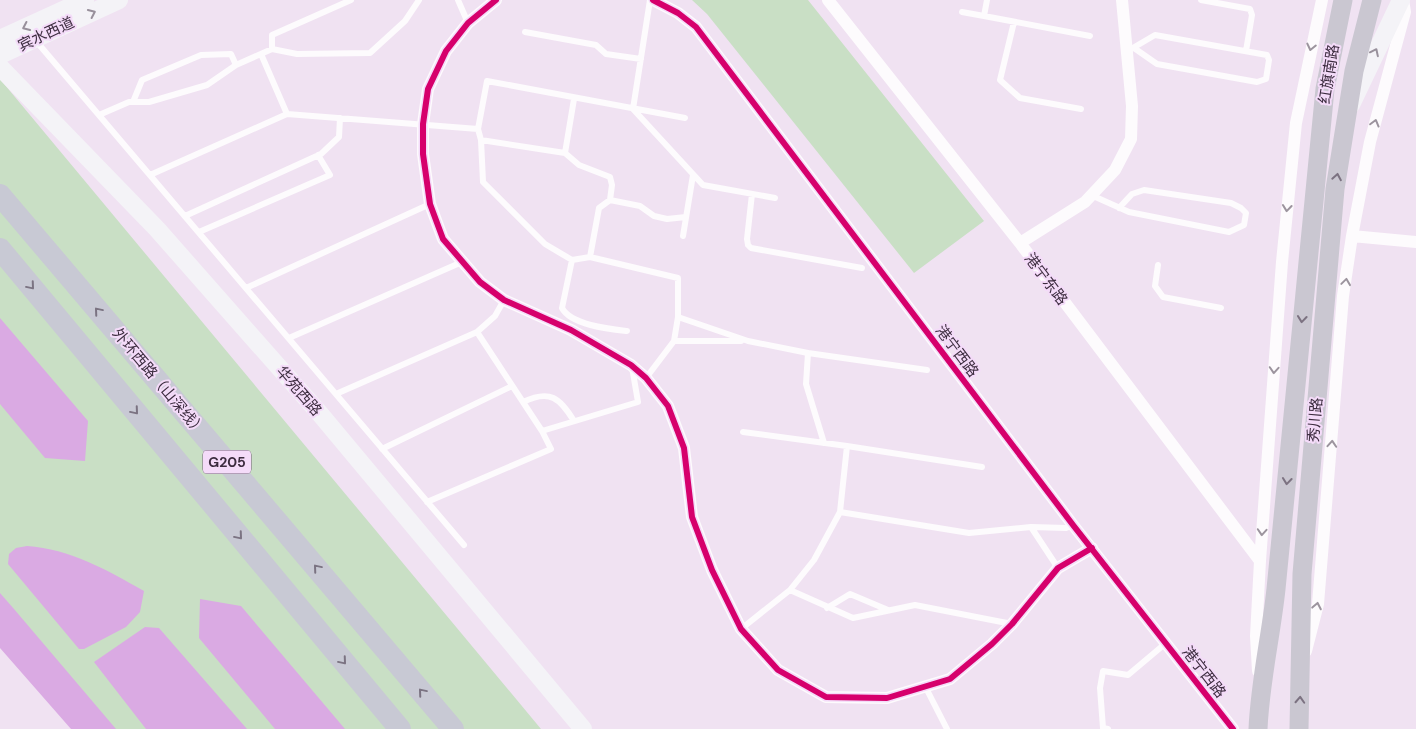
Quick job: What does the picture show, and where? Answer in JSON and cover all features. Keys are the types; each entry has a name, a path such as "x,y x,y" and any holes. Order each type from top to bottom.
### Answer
{"highway":[{"name":"外环西路（山深线）","path":"0,195 453,729"},
{"name":"G205","path":"0,249 400,729"}],"main road":[{"name":"红旗南路","path":"1319,149 1325,89 1343,0"},
{"name":"红旗南路","path":"1348,112 1354,70 1372,0"},
{"name":"秀川路","path":"1299,729 1302,670 1302,574 1335,189 1348,112"},
{"name":"秀川路","path":"1258,729 1260,688 1271,631 1276,589 1319,149"}],"street":[{"name":"宾水西道","path":"0,39 85,0"},
{"name":"宾水西道","path":"0,55 119,0"},
{"path":"496,0 468,22 446,51 428,89 423,124 422,154 430,204 443,239 480,282 504,300 571,330 632,365 646,378 668,406 684,448 692,517 712,570 741,629 778,670 826,697 886,698 926,688 950,679 992,644 1012,624 1058,568 1092,548"},
{"name":"港宁西路","path":"651,0 678,13 696,27 1074,525 1233,729"},
{"name":"港宁东路","path":"828,0 1020,243 1260,561"},
{"path":"1020,243 1085,202 1115,170 1131,139 1130,50 1122,0"},
{"path":"1260,688 1256,636 1282,262 1296,123 1322,0"},
{"path":"1348,112 1402,0"},
{"path":"1302,670 1318,604 1344,296 1352,236 1370,142 1404,12 1402,0"},
{"name":"华苑西路","path":"0,67 152,223 321,415 583,729"},
{"path":"1352,236 1416,242"}],"lane":[{"path":"272,50 272,35 351,0"},
{"path":"99,115 133,102 149,102 206,85 236,64 272,50 297,54 370,53 405,21 419,0"},
{"path":"458,0 468,22"},
{"path":"633,109 651,0"},
{"path":"984,16 987,0"},
{"path":"1201,0 1250,9 1252,15 1246,52"},
{"path":"962,12 1090,36"},
{"path":"1014,22 1000,80 1020,98 1081,109"},
{"path":"524,32 596,45 606,54 641,59"},
{"path":"1155,35 1267,55 1269,60 1266,79 1263,81 1157,64 1130,50 1155,35"},
{"path":"34,39 464,545"},
{"path":"133,102 142,80 201,55 231,54 236,64"},
{"path":"262,54 287,114"},
{"path":"646,378 674,342 678,317 678,278 590,257 572,260 545,244 483,182 481,140 478,129 487,81 574,99 685,118"},
{"path":"565,153 574,99"},
{"path":"633,109 703,185 775,198"},
{"path":"150,175 287,114 478,129"},
{"path":"185,216 318,156 339,137 340,118"},
{"path":"481,140 565,153 579,165 610,177 612,185 610,200 599,208 590,257"},
{"path":"198,232 330,175 318,156"},
{"path":"683,236 693,175"},
{"path":"1092,195 1119,208 1129,212 1229,232 1244,225 1246,213 1241,208 1230,203 1144,190 1132,194 1119,208"},
{"path":"752,194 747,239 748,245 751,248 862,268"},
{"path":"610,200 640,206 654,216 668,219 686,217"},
{"path":"246,288 430,204"},
{"path":"572,260 562,308 566,314 594,326 627,332"},
{"path":"289,338 462,262"},
{"path":"1158,264 1155,286 1164,297 1221,308"},
{"path":"336,394 477,332 495,316 504,300"},
{"path":"678,317 748,341 808,353 927,370"},
{"path":"427,502 551,448 542,431 477,332"},
{"path":"674,342 748,341"},
{"path":"808,353 806,384 824,443"},
{"path":"542,431 638,402 632,365"},
{"path":"382,449 512,386"},
{"path":"523,402 535,396 550,396 564,404 574,422"},
{"path":"743,432 982,466"},
{"path":"741,629 790,590 814,560 840,512 847,446"},
{"path":"840,512 969,533 1031,527 1066,528 1074,525"},
{"path":"1031,527 1058,568"},
{"path":"790,590 853,618 915,605 1012,624"},
{"path":"827,608 850,594 889,610"},
{"path":"1108,729 1103,728 1100,688 1103,671 1128,675 1166,643"},
{"path":"926,688 947,729"}],"green space":[{"path":"692,0 808,0 984,221 914,273 707,14"},
{"path":"0,79 541,729 83,729 0,636"}],"shaded area":[{"path":"0,318 88,421 85,461 45,458 0,404"},
{"path":"27,546 58,551 73,556 102,568 144,591 140,612 126,627 84,649 79,649 8,564 9,554 16,548"},
{"path":"0,593 116,729 71,729 0,648"},
{"path":"200,599 241,606 345,729 275,729 199,638"},
{"path":"145,627 159,628 247,729 146,729 94,662"}],"cycle path":[{"path":"496,0 468,23 446,51 428,89 423,124 423,154 430,204 443,239 480,282 504,300 571,330 631,365 646,378 668,406 684,448 692,517 712,570 741,629 778,670 826,697 887,698 950,679 992,644 1012,624 1058,568 1092,548"},
{"path":"653,0 678,13 696,27 1073,525 1233,729"}]}
